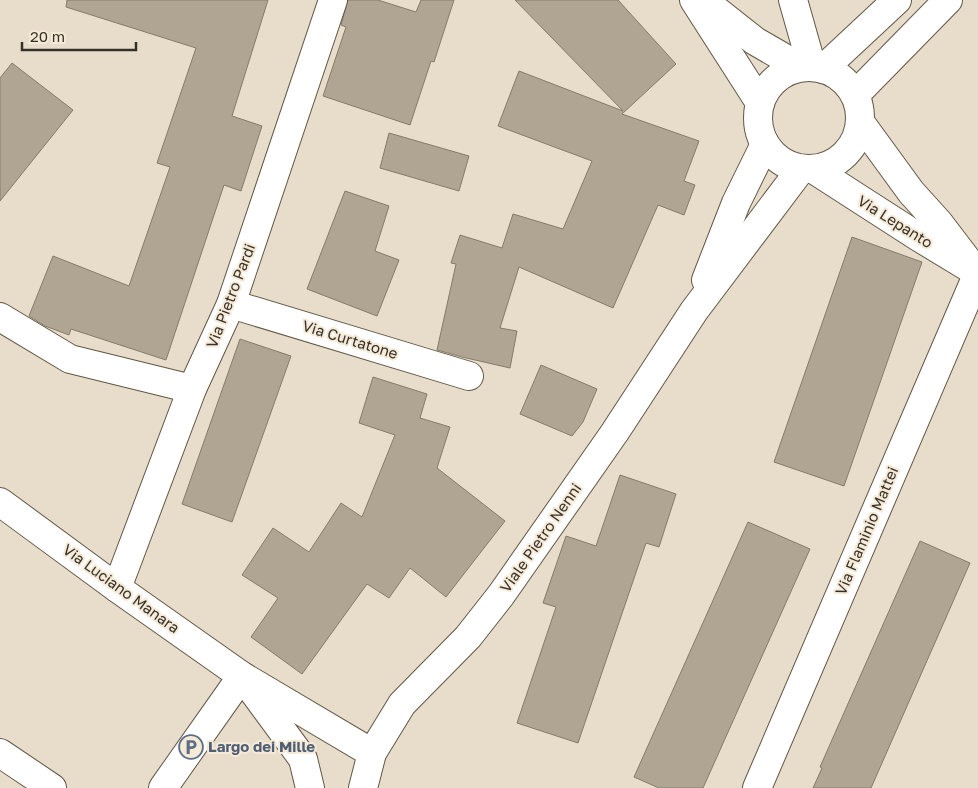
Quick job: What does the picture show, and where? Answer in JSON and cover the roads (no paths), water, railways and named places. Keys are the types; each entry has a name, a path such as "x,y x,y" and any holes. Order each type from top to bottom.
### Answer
{"street":[{"name":"Via Pietro Pardi","path":"117,588 192,389 231,304 333,0"},
{"path":"694,0 760,103"},
{"path":"702,0 755,41 812,68 842,78 855,95 860,122 854,142 841,157 823,167 807,169 781,161 765,144 758,124 760,103 766,90 775,79 787,72 812,68 898,0"},
{"path":"793,0 812,68"},
{"path":"855,95 948,0"},
{"name":"Via Lepanto","path":"807,169 978,273 939,223 911,192 860,122"},
{"name":"Viale Pietro Nenni","path":"694,311 736,203 765,144"},
{"name":"Viale Pietro Nenni","path":"363,788 372,753 402,704 468,637 501,595 615,432 694,311 807,169"},
{"name":"Via Flaminio Mattei","path":"757,788 978,273"},
{"name":"Via Curtatone","path":"231,304 469,376"},
{"path":"0,317 70,359 192,389"},
{"name":"Via Luciano Manara","path":"0,502 117,588 242,676"},
{"path":"242,676 372,753 382,788"},
{"path":"163,788 242,676"},
{"path":"242,676 304,759 310,788"},
{"path":"0,752 52,788"}],"place":[{"name":"Largo dei Mille","path":"191,747"}]}
